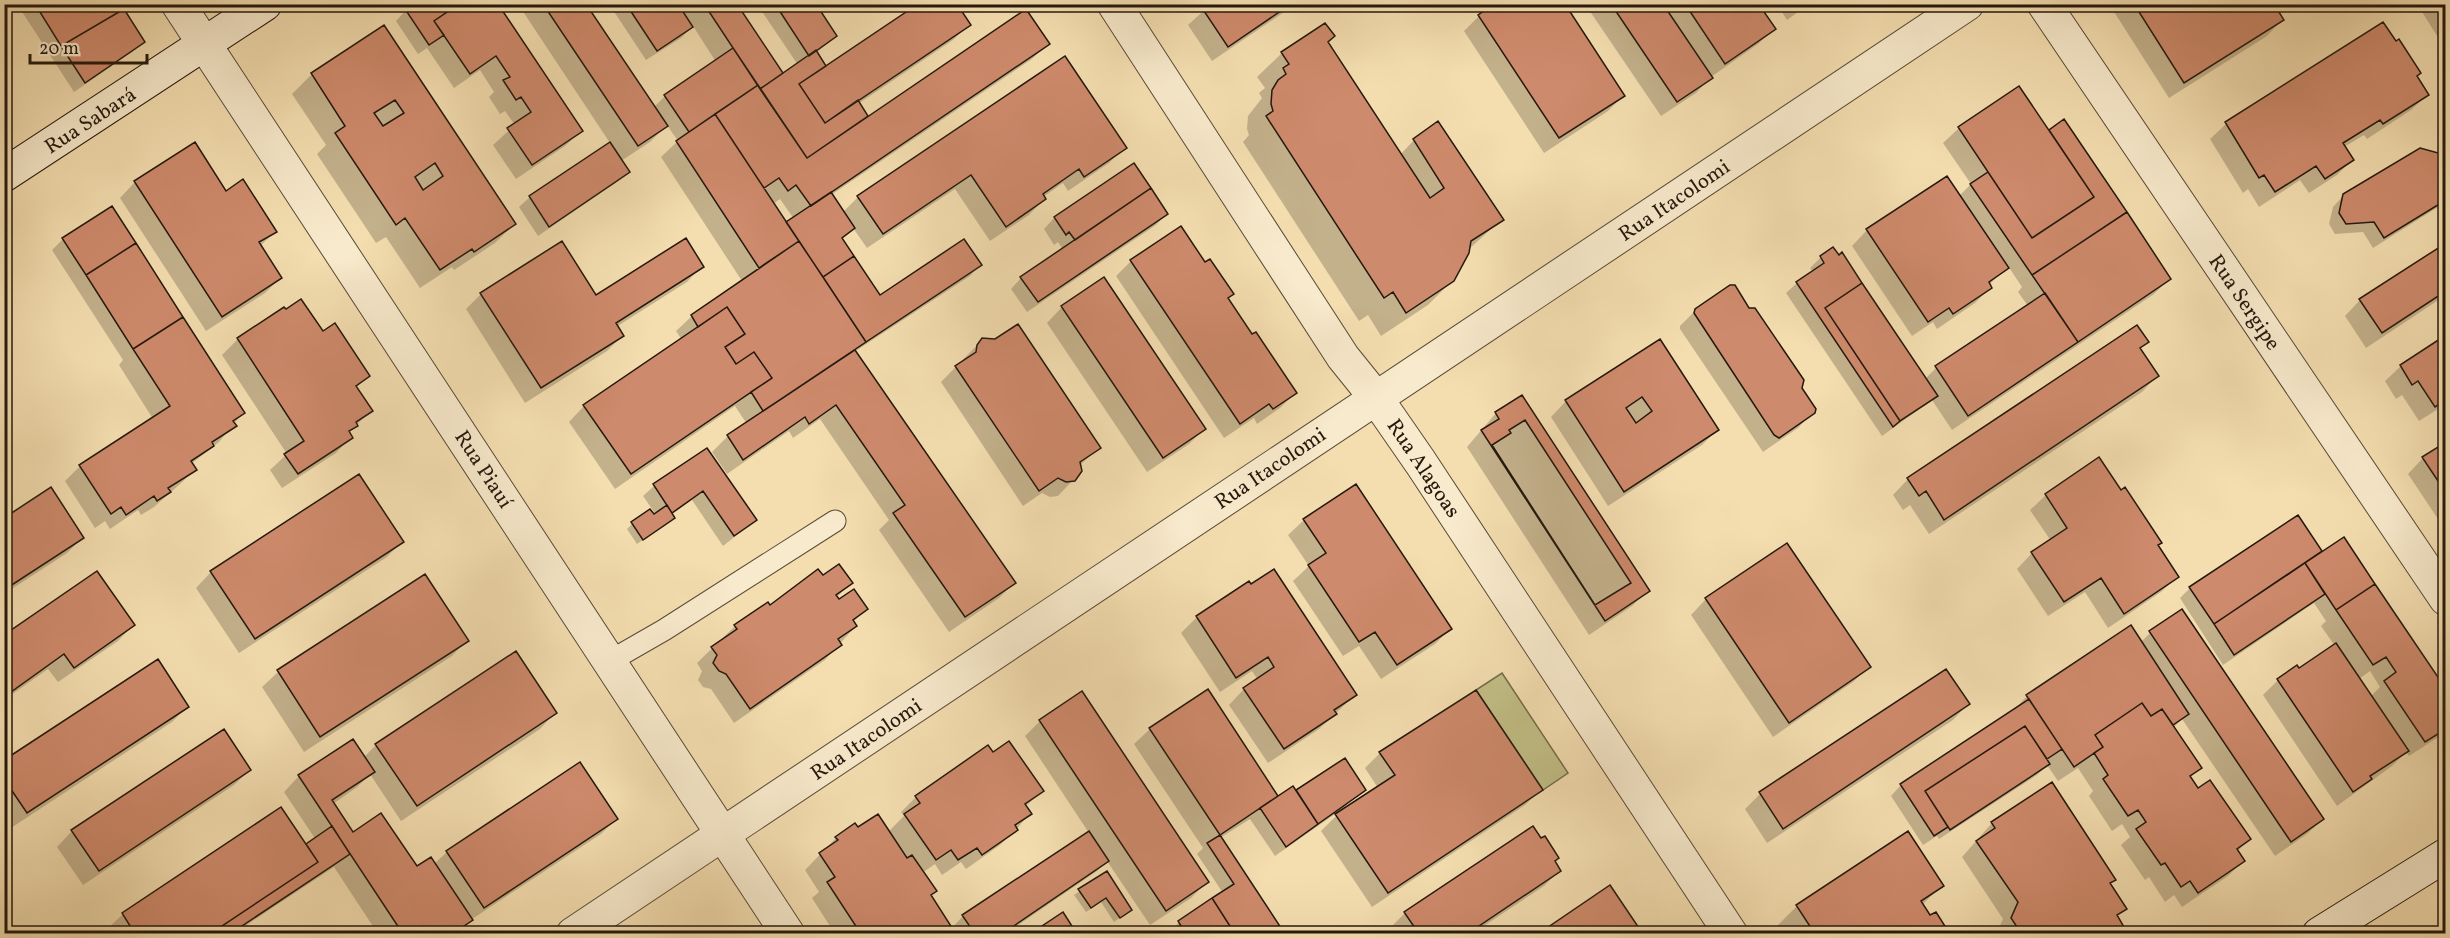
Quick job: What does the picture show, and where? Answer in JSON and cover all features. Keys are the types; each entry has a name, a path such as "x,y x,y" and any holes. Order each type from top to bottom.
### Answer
{"street":[{"name":"Rua Piauí","path":"178,4 788,933"},
{"name":"Rua Sabará","path":"4,175 265,4"},
{"name":"Rua Alagoas","path":"1114,4 1343,357 1376,398 1731,933"},
{"name":"Rua Itacolomi","path":"573,933 1967,4"},
{"name":"Rua Sergipe","path":"2044,4 2445,599"},
{"path":"2319,933 2445,855"}],"lane":[{"path":"610,661 664,630 835,521"}],"shaded area":[{"path":"1502,673 1568,773 1543,790 1476,690"}],"building":[{"path":"35,4 121,4 124,9 61,46"},
{"path":"412,4 459,4 434,21 444,35 429,45 405,9"},
{"path":"459,4 498,4 583,131 532,165 507,128 531,112 521,97 516,100 503,80 510,77 496,56 470,74 434,21"},
{"path":"543,4 586,4 668,126 638,146"},
{"path":"631,4 653,4 655,8 661,4 678,4 693,27 657,51 628,7"},
{"path":"704,4 737,4 783,73 760,89"},
{"path":"775,4 816,4 837,36 809,56"},
{"path":"918,4 957,4 971,25 825,123 799,84"},
{"path":"1208,4 1291,4 1228,47 1202,8"},
{"path":"1494,4 1565,4 1625,96 1559,138 1478,15"},
{"path":"1611,4 1663,4 1713,78 1677,102"},
{"path":"1685,4 1766,4 1767,6 1762,9 1776,29 1725,64"},
{"path":"2134,4 2274,4 2284,20 2184,83"},
{"path":"124,9 145,42 85,83 61,46"},
{"path":"1026,9 1050,44 811,206 796,185 788,191 779,178 764,188 715,114 758,85 807,158"},
{"path":"2383,22 2396,41 2399,39 2421,73 2417,76 2429,95 2383,124 2380,120 2343,143 2354,160 2325,179 2316,166 2275,192 2264,175 2259,178 2225,122"},
{"path":"1325,23 1335,36 1328,42 1430,198 1444,188 1413,139 1438,121 1504,220 1471,241 1469,253 1454,281 1406,313 1393,292 1384,298 1266,116 1273,111 1272,90 1278,80 1286,74 1283,68 1289,64 1281,52"},
{"path":"384,25 516,224 474,252 472,249 440,270 405,218 396,225 335,133 345,126 311,73","holes":["395,100 404,113 383,126 374,113","435,163 443,176 423,190 415,177"]},
{"path":"733,48 758,85 689,132 664,95"},
{"path":"816,50 826,66 799,84 825,123 858,100 868,116 807,158 760,89"},
{"path":"1065,56 1127,148 1084,177 1079,169 1043,194 1046,199 1006,227 971,175 883,234 857,196"},
{"path":"2019,86 2094,197 2032,238 1958,127"},
{"path":"715,114 799,241 759,268 676,141"},
{"path":"2064,119 2127,212 2032,275 1970,184 1988,172 2032,238 2094,197 2049,130"},
{"path":"195,142 226,191 243,179 277,232 259,242 282,278 222,317 134,181"},
{"path":"610,142 630,172 549,227 529,196"},
{"path":"2420,148 2438,153 2446,150 2446,200 2384,238 2374,222 2346,224 2339,213 2343,194"},
{"path":"1134,163 1151,188 1075,240 1069,232 1066,235 1054,217"},
{"path":"1947,176 2009,268 1989,282 1992,288 1953,314 1949,308 1928,322 1866,229"},
{"path":"1151,188 1168,214 1038,302 1020,277"},
{"path":"831,192 855,228 842,238 854,256 823,277 786,222"},
{"path":"112,206 136,243 86,275 62,238"},
{"path":"2127,212 2171,279 2078,342 2032,275"},
{"path":"1181,226 1205,262 1210,259 1234,294 1228,298 1252,334 1256,332 1297,393 1273,409 1269,404 1240,424 1130,260"},
{"path":"686,238 704,267 616,323 624,336 541,388 480,293 562,241 596,295"},
{"path":"964,239 982,265 866,342 823,277 854,256 880,295"},
{"path":"799,241 866,342 763,411 751,392 772,378 754,352 736,364 725,347 745,334 727,307 698,327 691,315"},
{"path":"136,243 183,317 133,349 86,275"},
{"path":"2446,243 2446,291 2382,333 2359,299"},
{"path":"1833,247 1839,255 1842,252 1862,283 1825,308 1900,421 1893,427 1796,282 1824,263 1820,256"},
{"path":"1104,277 1206,429 1163,458 1061,306"},
{"path":"1862,283 1938,396 1900,421 1825,308"},
{"path":"1730,285 1735,285 1749,308 1755,308 1804,380 1802,388 1816,409 1815,413 1779,438 1774,435 1694,313 1695,309"},
{"path":"2045,293 2078,342 1968,416 1935,366"},
{"path":"301,299 323,331 335,323 370,376 356,386 373,411 356,422 358,426 349,431 353,438 298,474 284,454 304,441 237,338 284,307 286,309"},
{"path":"727,307 745,334 725,347 736,364 754,352 772,378 631,474 583,405"},
{"path":"183,317 245,413 233,421 237,426 212,442 214,446 191,461 197,470 168,488 171,492 157,501 154,496 126,515 121,507 111,514 79,465 170,406 133,349"},
{"path":"1018,324 1101,448 1080,462 1082,471 1075,481 1066,482 1058,478 1039,491 955,366 976,352 977,345 982,338 995,339"},
{"path":"2137,325 2149,342 2140,348 2159,376 1944,520 1926,491 1919,496 1907,478"},
{"path":"2446,335 2446,400 2435,407 2418,381 2412,385 2400,365"},
{"path":"1660,339 1719,430 1624,492 1565,400","holes":["1642,397 1652,411 1636,423 1626,408"]},
{"path":"855,350 1016,583 965,617 893,513 905,505 836,405 809,424 805,417 743,460 727,435"},
{"path":"1522,395 1650,591 1605,621 1481,430 1499,419 1495,412"},
{"path":"1525,420 1631,583 1595,605 1492,445 1511,433 1509,430"},
{"path":"2446,442 2446,493 2422,457"},
{"path":"707,448 757,520 734,536 703,491 672,513 653,484"},
{"path":"2099,457 2121,490 2125,487 2162,543 2158,545 2179,577 2124,614 2101,578 2064,602 2031,552 2067,528 2045,494"},
{"path":"359,474 404,542 255,639 210,571"},
{"path":"1356,484 1452,629 1397,665 1375,632 1359,642 1308,565 1326,553 1303,519"},
{"path":"51,487 84,538 4,590 4,518"},
{"path":"667,505 675,518 643,540 631,522 650,509 654,514"},
{"path":"2298,515 2322,551 2214,624 2189,587"},
{"path":"2344,537 2375,584 2336,610 2305,563"},
{"path":"1787,543 1871,667 1789,723 1705,598"},
{"path":"2305,563 2325,594 2234,655 2214,624"},
{"path":"839,564 853,583 836,595 839,599 854,589 868,609 853,620 857,626 838,639 842,645 750,709 726,674 719,671 713,663 717,655 711,647 737,629 734,625 768,602 770,605 818,569 823,575"},
{"path":"1274,569 1357,695 1334,710 1337,714 1284,749 1243,688 1274,667 1268,657 1236,678 1196,616 1249,581 1251,584"},
{"path":"97,571 135,625 74,668 64,654 4,697 4,635"},
{"path":"425,574 469,641 320,737 277,670"},
{"path":"2375,584 2446,689 2446,729 2425,742 2384,681 2396,672 2386,657 2373,665 2336,610"},
{"path":"2182,609 2324,819 2291,842 2149,631"},
{"path":"2131,625 2189,714 2173,725 2162,709 2151,716 2142,703 2095,735 2103,747 2074,767 2026,695"},
{"path":"2336,643 2409,751 2370,776 2372,779 2353,792 2277,679 2297,665 2299,668"},
{"path":"516,651 557,713 417,806 375,744"},
{"path":"158,659 189,707 27,813 4,779 4,760"},
{"path":"1946,669 1970,704 1783,829 1759,792"},
{"path":"1208,689 1278,796 1220,835 1149,728"},
{"path":"1476,690 1543,790 1388,893 1335,814 1395,775 1379,752"},
{"path":"1082,691 1209,882 1166,911 1039,720"},
{"path":"2029,699 2062,749 2047,759 2025,726 1925,791 1948,827 1934,836 1900,784"},
{"path":"2142,703 2151,716 2162,709 2202,768 2190,776 2198,788 2210,780 2251,839 2237,849 2245,861 2198,893 2190,881 2181,887 2165,863 2161,865 2136,829 2146,822 2138,810 2128,816 2103,779 2108,775 2094,753 2103,747 2095,735"},
{"path":"2025,726 2050,764 1950,830 1925,791"},
{"path":"224,729 251,770 99,871 71,830"},
{"path":"353,739 375,772 332,800 353,832 381,813 417,866 431,857 473,920 452,934 403,934 298,775"},
{"path":"1009,741 1044,791 1025,804 1032,814 1015,825 1018,830 982,855 977,848 958,860 951,850 936,860 904,814 920,803 915,796 988,745 993,752"},
{"path":"1345,758 1366,790 1318,824 1296,790"},
{"path":"580,762 618,819 484,908 446,851"},
{"path":"2052,782 2116,880 2110,883 2127,909 2117,915 2128,934 2034,934 2033,931 2019,930 2011,918 2018,902 1976,841 1995,828 1991,822"},
{"path":"1293,786 1318,824 1286,847 1260,808"},
{"path":"281,807 318,862 210,934 135,934 122,913"},
{"path":"878,814 907,858 912,855 937,891 931,895 956,934 861,934 827,882 835,877 819,853 838,840 835,837 855,823 858,827"},
{"path":"332,826 350,854 230,934 210,934 318,862 306,844"},
{"path":"1533,826 1541,838 1545,836 1559,858 1555,861 1561,871 1467,934 1419,934 1404,912"},
{"path":"1089,831 1109,861 1002,934 975,934 962,915"},
{"path":"1908,831 1944,886 1921,901 1930,915 1936,912 1950,934 1815,934 1796,905"},
{"path":"1220,835 1285,934 1235,934 1212,898 1234,884 1207,843"},
{"path":"1107,871 1132,910 1120,918 1106,898 1091,908 1078,889"},
{"path":"1610,885 1643,934 1538,934"},
{"path":"1212,898 1235,934 1186,934 1178,921"},
{"path":"1063,912 1077,934 1030,934"}]}
